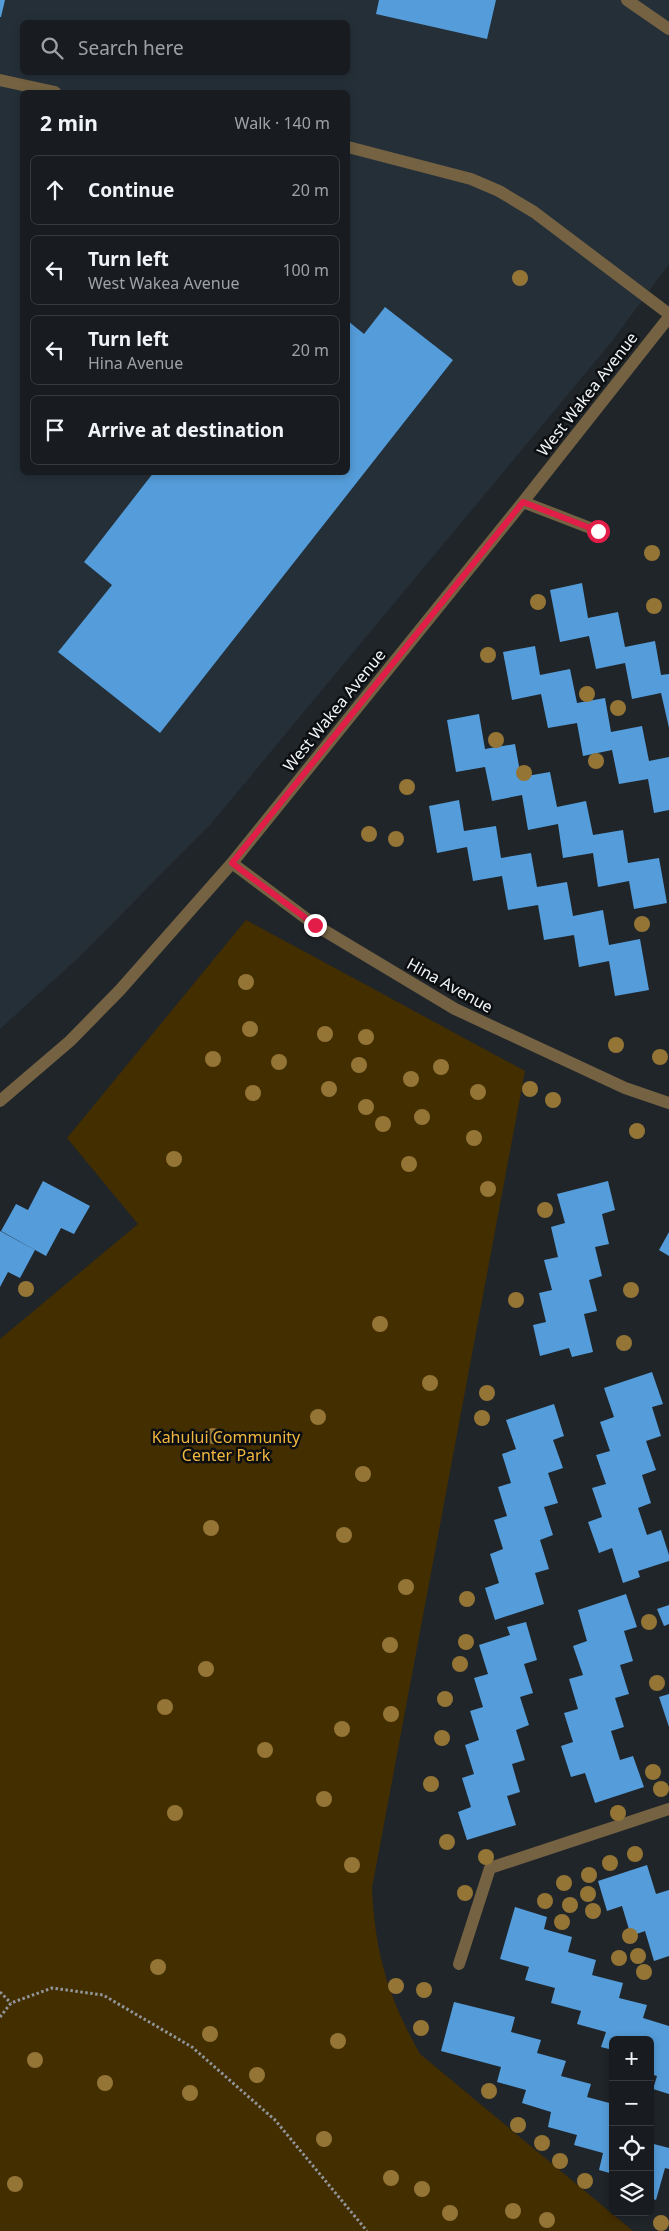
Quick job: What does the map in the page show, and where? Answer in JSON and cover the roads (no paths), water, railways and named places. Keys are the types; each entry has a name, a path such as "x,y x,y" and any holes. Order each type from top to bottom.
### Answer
{"street":[{"path":"627,0 669,29"},
{"path":"0,80 46,90"},
{"path":"350,148 471,179 499,191 534,212 669,315"},
{"name":"West Wakea Avenue","path":"0,1101 70,1041 120,990 232,863 523,502 669,315"},
{"path":"523,502 598,531"},
{"name":"Hina Avenue","path":"232,863 315,925 455,1009 625,1088 669,1103"},
{"path":"459,1964 490,1868 669,1808"}],"park label":[{"name":"Kahului Community Center Park","path":"226,1446"}]}
